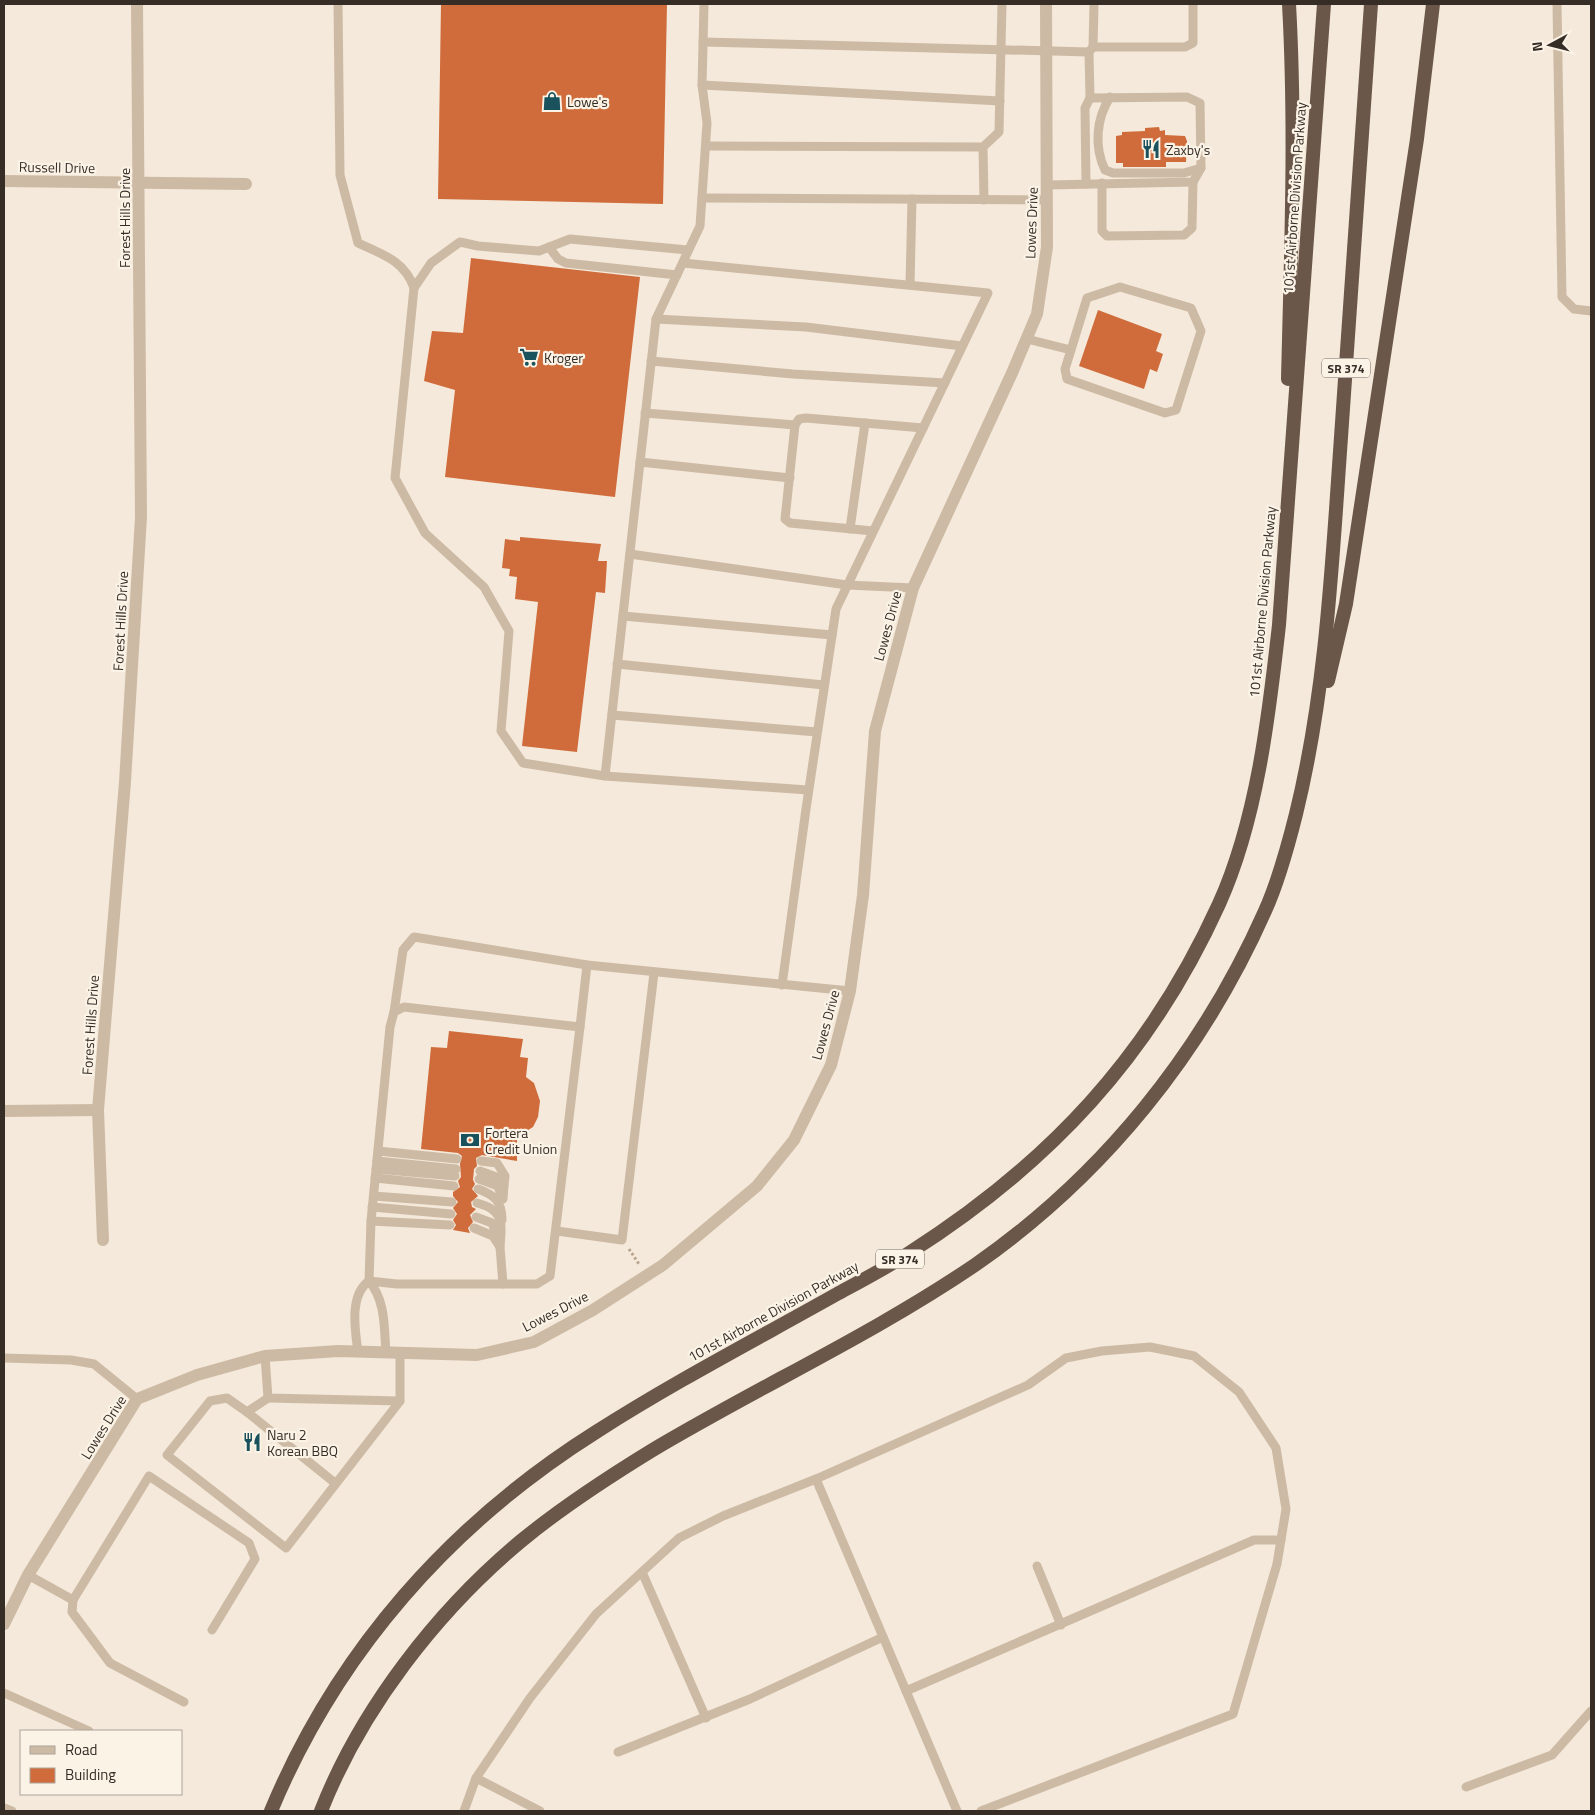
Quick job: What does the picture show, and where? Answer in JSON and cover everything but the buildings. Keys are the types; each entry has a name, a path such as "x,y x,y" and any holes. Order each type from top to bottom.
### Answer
{"highway":[{"path":"1284,540 1293,157 1289,4"},
{"name":"101st Airborne Division Parkway","path":"271,1811 308,1732 343,1674 377,1626 416,1580 492,1509 536,1474 593,1433 666,1389 906,1256 967,1214 1032,1162 1097,1097 1152,1026 1195,952 1221,900 1241,844 1271,700 1279,625 1324,4"},
{"name":"SR 374","path":"321,1811 354,1744 394,1679 432,1631 521,1541 650,1452 924,1298 975,1265 1018,1233 1104,1156 1151,1102 1190,1049 1250,945 1269,903 1288,847 1314,732 1325,647 1334,537 1371,4"},
{"path":"1314,732 1346,604 1417,139 1433,4"}],"street":[{"name":"Forest Hills Drive","path":"103,1240 98,1110 125,782 141,518 137,4"},
{"name":"Lowes Drive","path":"4,1624 28,1575 137,1399 197,1375 265,1356 338,1351 477,1355 534,1342 593,1310 662,1265 756,1186 794,1140 831,1065 850,991 863,895 875,731 912,588 1037,314 1047,247 1046,4"},
{"name":"Russell Drive","path":"4,181 246,184"},
{"path":"4,1111 98,1110"}],"lane":[{"path":"338,4 340,175 358,243 397,260 411,278 414,288 395,478 425,533 484,587 509,631 501,731 523,763 605,776 808,790"},
{"path":"605,776 656,319 700,226 707,123 702,85 704,4"},
{"path":"706,146 983,146 999,132 1002,4"},
{"path":"1086,184 1085,108 1090,98 1094,4"},
{"path":"703,42 1046,52 1185,47 1192,43 1193,4"},
{"path":"1557,4 1562,297 1574,309 1591,311"},
{"path":"702,85 1000,100"},
{"path":"1090,98 1187,97 1200,103 1201,168 1192,182 1192,228 1184,235 1107,236 1102,231 1102,184"},
{"path":"1110,98 1101,115 1098,137 1101,162 1104,170 1112,173 1184,173 1201,168"},
{"path":"983,146 984,200"},
{"path":"1047,185 1192,182"},
{"path":"702,198 1047,200"},
{"path":"910,285 912,199"},
{"path":"414,288 431,263 460,242 478,246 539,250 570,239 688,250"},
{"path":"549,247 558,259 566,263 677,275"},
{"path":"683,262 988,293 836,609 808,790 782,985"},
{"path":"1120,287 1191,308 1201,331 1176,410 1165,413 1068,379 1065,369 1071,350 1088,298 1120,287"},
{"path":"656,319 806,327 962,346"},
{"path":"1026,339 1071,350"},
{"path":"652,361 793,374 945,383"},
{"path":"645,413 795,425"},
{"path":"874,531 790,523 785,519 795,425 799,419 806,418 923,428"},
{"path":"850,529 865,423"},
{"path":"640,462 790,478"},
{"path":"630,554 847,585 912,588"},
{"path":"623,616 832,635"},
{"path":"617,664 824,685"},
{"path":"612,715 817,732"},
{"path":"386,1353 381,1304 378,1292 369,1281 371,1221 390,1027 403,950 414,937 587,965 850,991"},
{"path":"358,1352 355,1330 357,1296 360,1287 369,1281 397,1284 537,1284 550,1276 557,1231 587,965"},
{"path":"557,1231 622,1240 654,972"},
{"path":"394,1012 404,1007 580,1028"},
{"path":"481,1161 497,1163 505,1176 500,1247 503,1284"},
{"path":"376,1165 456,1168 376,1165"},
{"path":"376,1165 454,1186"},
{"path":"503,1203 498,1186 480,1175 499,1178 504,1185"},
{"path":"478,1189 492,1194 503,1203"},
{"path":"374,1196 452,1202"},
{"path":"477,1203 492,1207 498,1216 501,1229"},
{"path":"372,1207 451,1214"},
{"path":"476,1217 492,1223 500,1247"},
{"path":"371,1221 450,1226"},
{"path":"474,1228 493,1236 500,1247"},
{"path":"464,1811 476,1778 530,1698 596,1614 679,1538 723,1516 816,1479 1028,1385 1066,1358 1102,1351 1150,1347 1194,1356 1239,1392 1276,1448 1286,1509 1277,1564 1233,1714 981,1811"},
{"path":"335,1483 227,1398 210,1401 167,1455 286,1548 400,1401 400,1353"},
{"path":"265,1356 268,1398"},
{"path":"4,1358 71,1360 94,1364 137,1399"},
{"path":"247,1412 268,1398 400,1401"},
{"path":"184,1702 110,1662 72,1612 74,1600 148,1476 249,1543 254,1559 212,1630"},
{"path":"816,1479 957,1811"},
{"path":"906,1691 1254,1540 1281,1540"},
{"path":"1036,1566 1061,1624"},
{"path":"642,1572 662,1622 706,1718"},
{"path":"28,1575 74,1600"},
{"path":"618,1752 706,1718 883,1637"},
{"path":"4,1693 86,1730"},
{"path":"1466,1787 1552,1755 1591,1711"},
{"path":"476,1778 540,1811"},
{"path":"4,1808 12,1811"}],"path":[{"path":"622,1240 647,1275"}],"place":[{"name":"Lowe's","path":"552,101"},
{"name":"Zaxby's","path":"1151,149"},
{"name":"Kroger","path":"529,357"},
{"name":"Fortera Credit Union","path":"470,1140"},
{"name":"Naru 2 Korean BBQ","path":"252,1442"}]}
